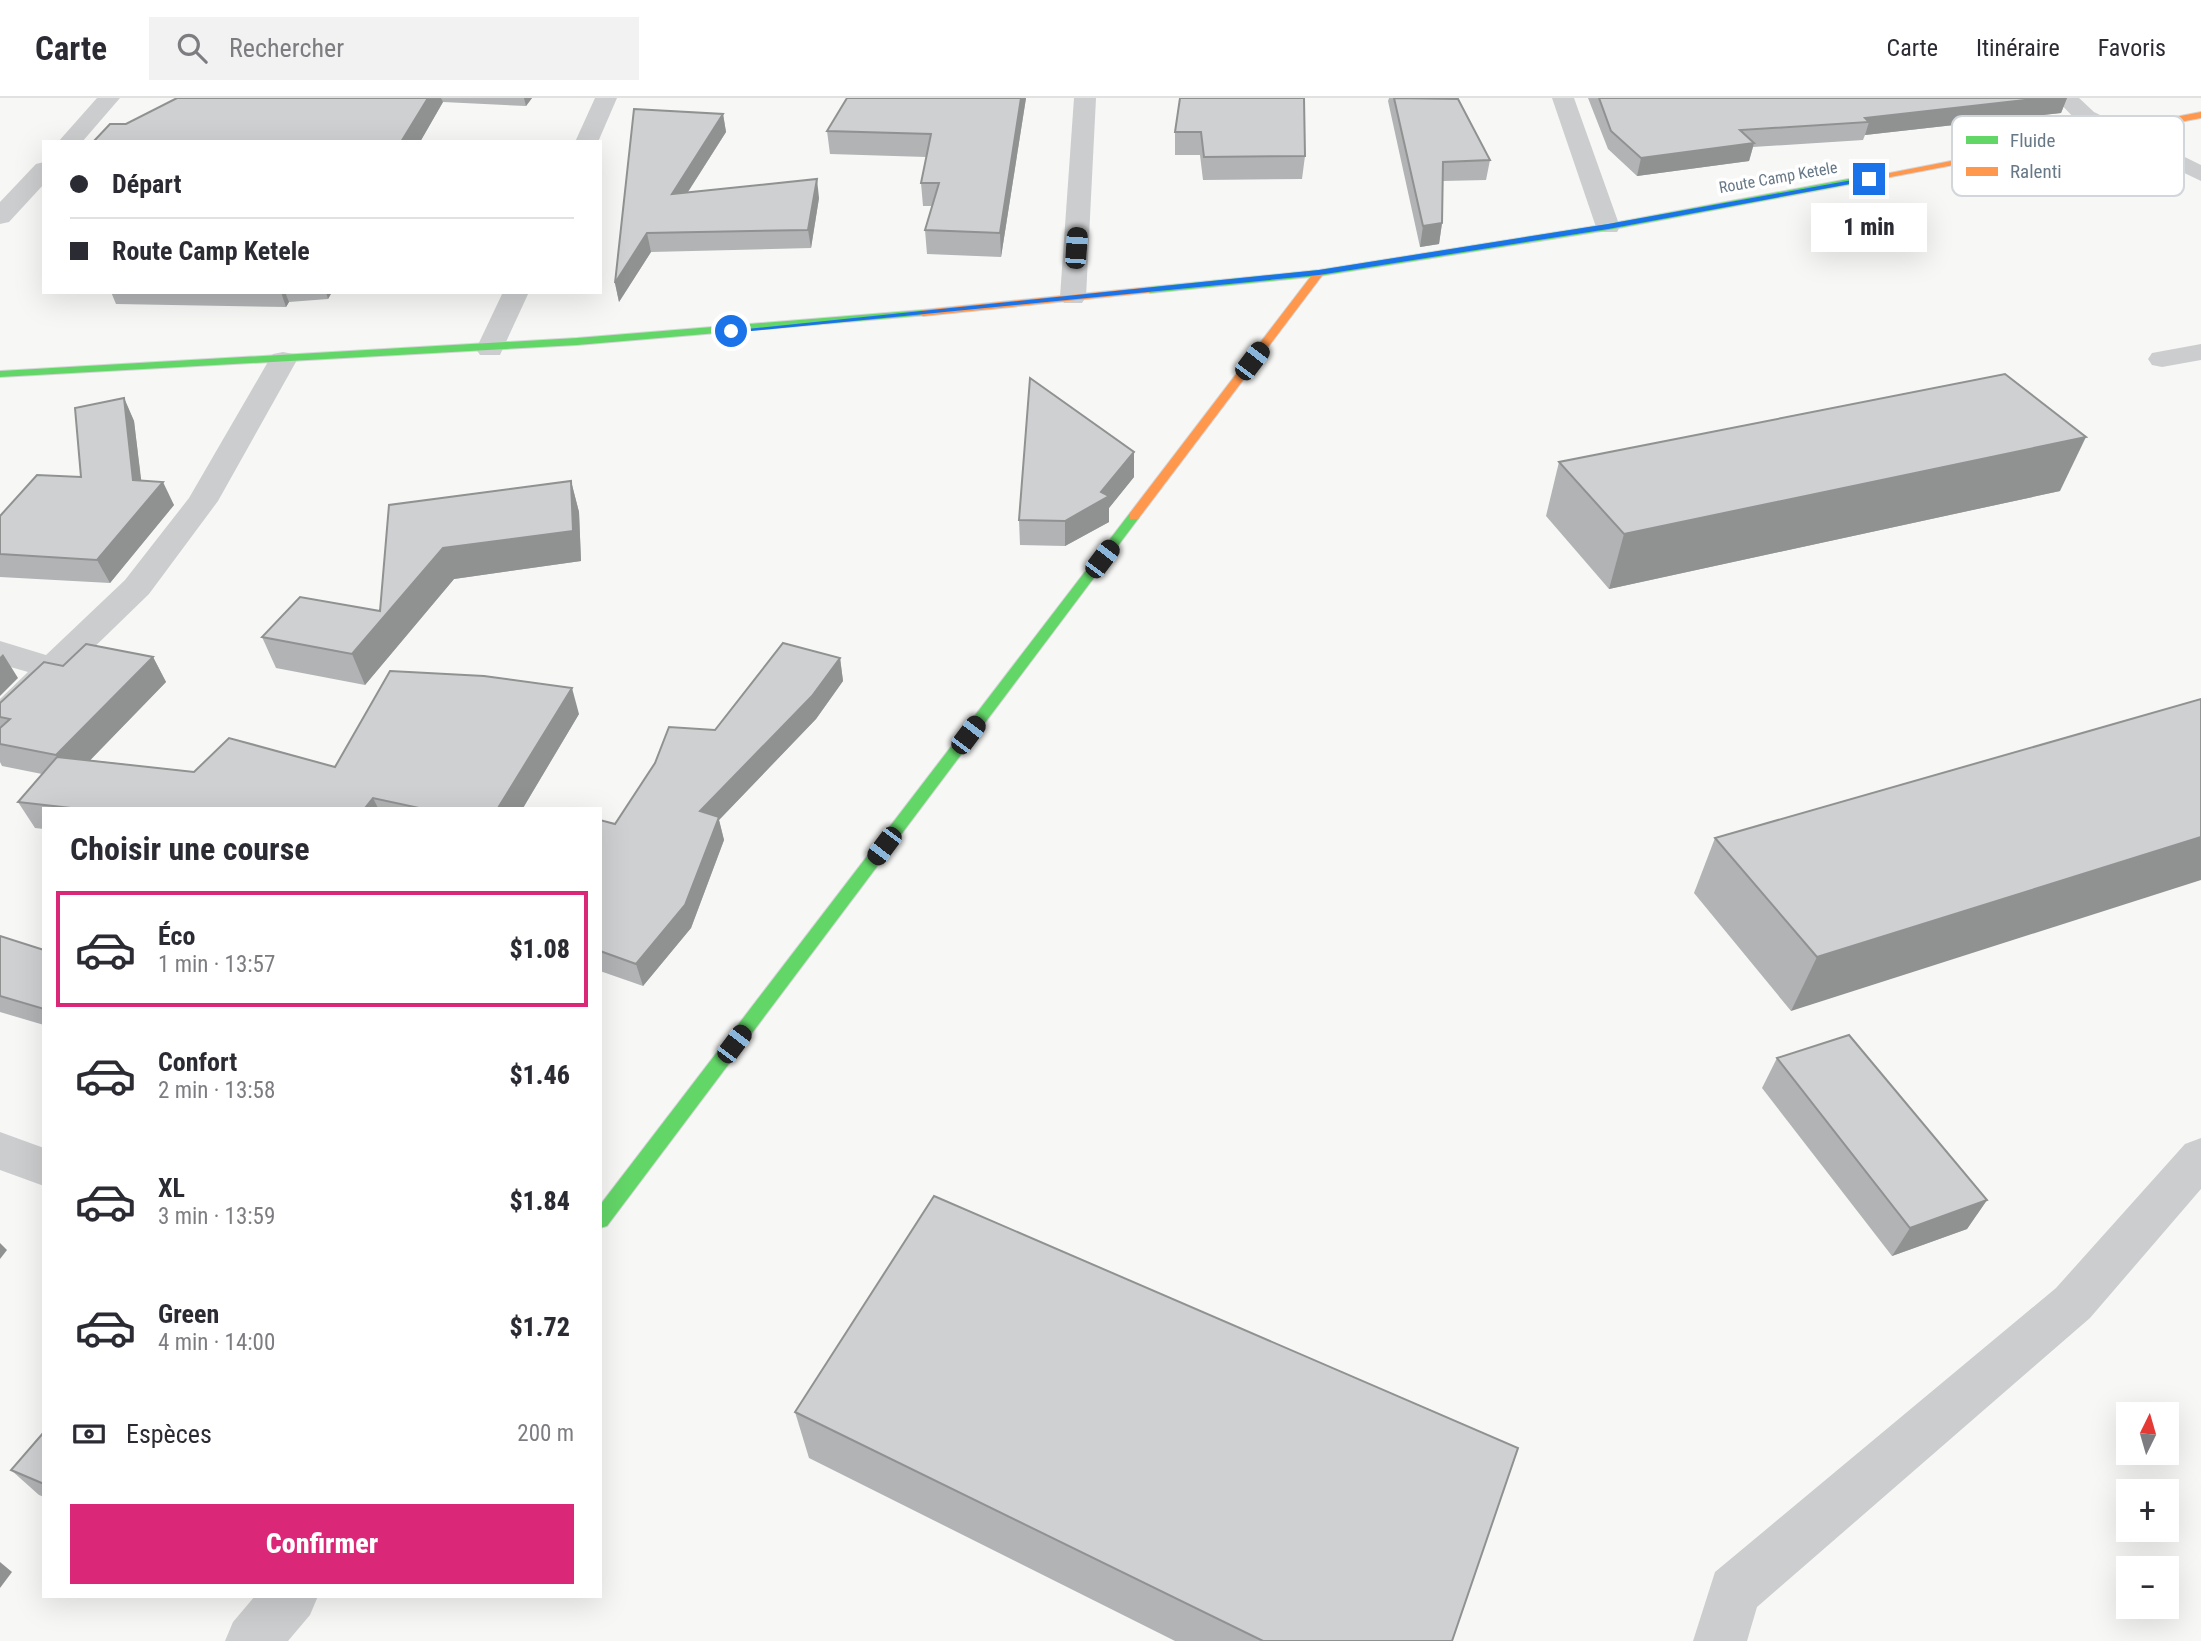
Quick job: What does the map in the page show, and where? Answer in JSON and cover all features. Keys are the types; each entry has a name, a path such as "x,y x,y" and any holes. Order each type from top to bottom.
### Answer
{"street":[{"path":"71,140 109,98"},
{"path":"587,140 606,98"},
{"path":"1073,298 1085,98"},
{"path":"1563,98 1608,226"},
{"path":"2066,98 2085,116"},
{"name":"Route Camp Ketele","path":"0,374 490,349 785,327 1319,273 1608,226 1952,161"},
{"path":"2184,166 2201,174"},
{"path":"0,217 42,171"},
{"path":"602,1217 1319,273"},
{"path":"490,349 515,294"},
{"path":"2162,359 2201,352"},
{"path":"0,719 137,587 202,501 283,359"},
{"path":"0,652 51,668"},
{"path":"0,1151 42,1166"},
{"path":"1720,1641 1734,1591 2073,1303 2201,1157"},
{"path":"251,1641 288,1598"}],"building":[{"path":"177,98 428,98 402,140 95,140 110,124 126,124"},
{"path":"847,98 1021,98 1000,233 925,230 939,183 921,183 931,134 827,131"},
{"path":"1180,98 1304,98 1305,156 1204,157 1201,132 1175,132"},
{"path":"1394,98 1458,99 1490,160 1443,162 1442,223 1423,226"},
{"path":"1599,98 2043,98 1865,118 1869,122 1740,130 1754,143 1641,158 1611,131"},
{"path":"634,109 723,114 672,194 817,179 808,230 647,233 615,283"},
{"path":"2005,374 2086,437 1624,534 1559,462"},
{"path":"1030,378 1134,452 1101,492 1109,496 1065,521 1019,520"},
{"path":"124,398 133,480 163,482 97,560 0,554 0,516 37,475 81,477 75,408"},
{"path":"571,481 573,531 443,548 352,654 262,637 300,597 380,611 389,505"},
{"path":"783,643 840,658 812,696 700,811 719,817 685,905 636,964 602,952 602,821 615,824 655,763 669,727 715,730"},
{"path":"86,644 153,657 56,755 0,744 0,728 10,719 0,717 0,703 44,662 63,666"},
{"path":"390,671 484,676 572,688 499,807 414,807 373,798 366,807 62,807 18,802 57,757 194,772 229,738 335,767"},
{"path":"2201,699 2201,837 1817,957 1715,838"},
{"path":"0,936 42,949 42,1008 0,996"},
{"path":"1849,1035 1987,1200 1910,1228 1777,1058"},
{"path":"934,1196 1518,1448 1452,1641 1263,1641 795,1412"},
{"path":"42,1434 42,1483 11,1470"}],"traffic: fast":[{"path":"1150,290 1319,273 1608,227 1859,180"},
{"path":"0,374 577,342 923,313"},
{"path":"602,1217 1134,516"}],"traffic: slow":[{"path":"2184,118 2201,115"},
{"path":"1859,180 1952,162"},
{"path":"1134,516 1319,273"},
{"path":"923,313 1150,290"}],"route":[{"path":"731,331 1319,273 1608,226 1869,179"}]}
